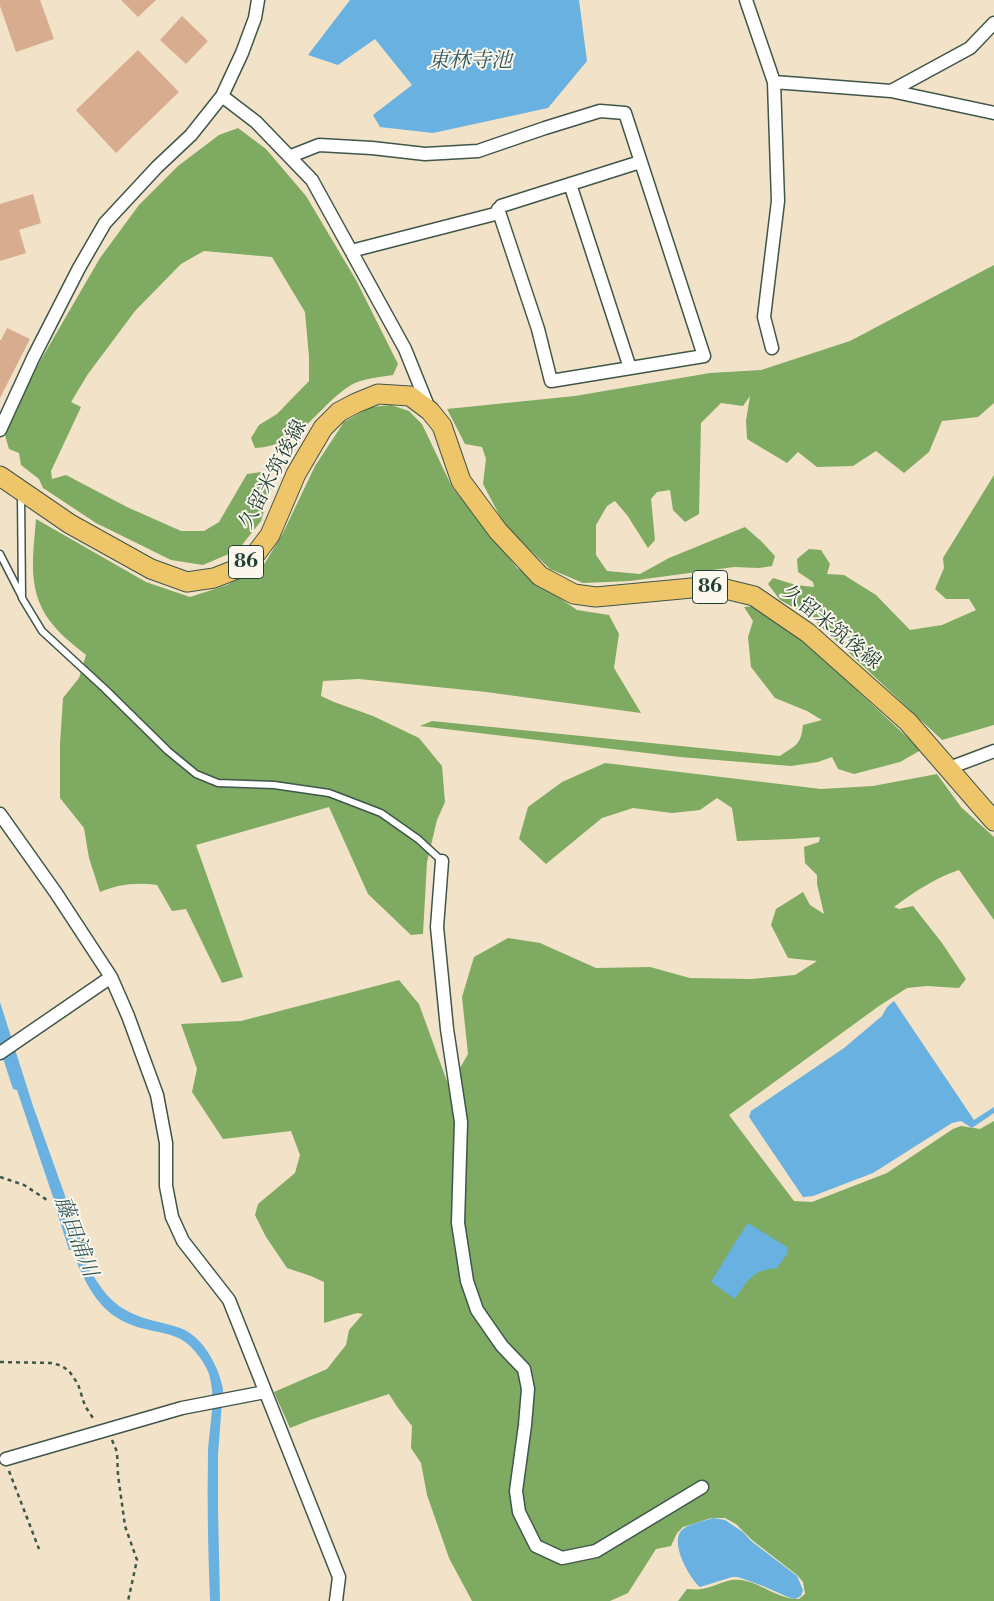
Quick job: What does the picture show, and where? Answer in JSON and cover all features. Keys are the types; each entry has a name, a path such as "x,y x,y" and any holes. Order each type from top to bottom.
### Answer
{"main road":[{"name":"久留米筑後線","path":"0,476 70,524 151,569 187,582 214,578 236,569 255,555 270,535 296,474 323,428 339,412 378,394 410,396 430,410 442,426 461,481 498,531 540,576 574,594 596,597 713,586 754,596 808,633 908,722 994,821"}],"street":[{"path":"0,430 37,350 79,268 105,223 157,167 191,135 222,96 242,53 255,18 258,0"},
{"path":"746,0 774,82 778,201 764,317 772,348"},
{"path":"891,91 970,48 994,23"},
{"path":"774,82 891,91 994,113"},
{"path":"222,96 256,122 291,156 312,180 405,349 430,410"},
{"path":"291,156 319,145 425,154 478,151 600,111 625,113 704,356 551,380 538,329 498,209"},
{"path":"351,251 495,214 501,206 640,162"},
{"path":"570,184 630,368"},
{"path":"949,768 994,751"},
{"path":"0,814 56,892 111,978 128,1016 157,1096 166,1143 166,1186 172,1217 183,1242 229,1300 339,1577 336,1601"},
{"path":"442,861 437,927 447,1029 461,1122 458,1223 468,1281 477,1310 502,1346 524,1369 528,1389 516,1491 519,1512 536,1546 562,1558 596,1551 702,1487"},
{"path":"0,1053 111,978"},
{"path":"7,1463 104,1430 182,1408 265,1392"}],"lane":[{"path":"21,491 22,598"},
{"path":"0,554 22,598 42,630 168,751 196,774 218,783 274,785 329,793 381,813 418,839 442,861"}],"path":[{"path":"0,1177 24,1185 47,1200"},
{"path":"0,1362 52,1363 62,1366 69,1371 78,1384 85,1406 115,1444 125,1526 137,1560 128,1601"},
{"path":"7,1463 39,1549"}],"green space":[{"path":"238,128 266,149 306,196 356,280 398,364 393,375 365,380 351,385 297,433 271,446 255,448 251,438 259,425 277,414 309,381 305,312 272,257 204,251 181,264 135,311 88,374 71,402 81,407 51,471 52,479 66,475 127,507 181,531 204,531 219,522 247,474 261,472 272,485 261,521 238,550 203,565 171,560 96,523 43,488 39,479 21,465 19,453 9,449 5,435 35,370 100,258 139,205 178,166 219,135"},
{"path":"994,265 994,403 978,417 942,421 929,452 904,473 876,451 853,466 817,467 798,452 787,463 747,439 746,421 750,396 743,406 721,403 701,423 699,514 685,522 673,510 670,490 657,492 651,499 655,540 648,548 627,515 615,501 607,506 596,525 596,555 607,571 640,574 669,558 745,527 775,556 772,566 759,568 734,567 630,581 583,583 550,569 505,526 483,484 486,459 482,447 465,444 447,409 575,396 710,373 761,370 850,341"},
{"path":"391,405 409,411 422,424 452,487 517,568 577,610 609,615 619,634 614,668 641,713 486,692 359,679 323,681 321,696 373,716 419,738 442,766 445,802 437,820 427,862 423,934 411,935 368,894 329,807 196,845 243,977 222,983 186,909 172,911 157,885 128,884 100,892 89,858 84,828 60,798 60,744 63,698 79,678 86,655 58,630 45,614 39,601 33,575 36,519 146,582 190,597 227,585 265,563 283,533 315,466 344,422 371,407"},
{"path":"994,475 994,725 942,740 811,617 780,600 768,584 773,578 796,585 814,587 813,582 798,572 797,559 809,549 821,550 830,564 827,574 844,575 876,595 910,630 942,625 976,610 969,599 946,599 935,589 944,568 943,558"},
{"path":"757,606 778,617 921,750 900,762 854,774 838,769 832,757 818,762 791,766 680,757 420,726 432,721 780,756 797,744 801,737 803,725 822,720 807,711 775,698 751,667 748,637 753,621 744,607"},
{"path":"605,763 821,789 873,786 937,774 961,807 994,837 994,920 959,870 925,886 894,907 899,909 913,906 942,943 966,979 959,988 927,986 907,988 879,1006 729,1115 794,1201 812,1202 887,1173 953,1129 961,1126 980,1129 994,1121 994,1601 678,1601 687,1589 702,1589 735,1580 748,1581 776,1594 791,1598 799,1599 805,1594 803,1582 797,1575 752,1540 736,1524 725,1518 711,1518 683,1527 677,1533 671,1546 656,1549 628,1593 610,1601 472,1601 449,1558 427,1495 421,1463 411,1448 412,1426 389,1394 290,1428 274,1392 327,1369 346,1345 349,1330 363,1314 357,1313 324,1323 324,1282 287,1268 266,1237 255,1215 258,1204 295,1173 300,1155 291,1131 223,1139 192,1092 197,1069 181,1024 241,1021 399,980 419,1004 449,1087 468,1054 462,997 474,957 508,938 540,943 596,968 650,967 690,978 751,979 795,975 817,961 788,958 771,925 776,909 803,892 810,905 824,914 817,884 817,875 805,863 804,847 819,842 820,837 737,841 732,808 717,798 700,810 672,813 633,808 602,818 546,864 519,839 528,807 562,782"}],"water":[{"name":"東林寺池","path":"350,0 579,0 587,61 548,108 433,133 380,127 373,115 412,85 375,39 338,65 308,55"},
{"path":"894,1001 974,1120 994,1107 994,1113 972,1128 961,1121 952,1123 873,1173 813,1196 803,1197 749,1117 751,1111 844,1048 882,1016 887,1007"},
{"name":"藤田浦川","path":"0,1002 33,1106 83,1246 81,1249 82,1253 91,1273 102,1289 120,1307 144,1318 180,1328 196,1338 209,1353 218,1371 223,1389 218,1455 220,1601 210,1601 208,1453 212,1415 212,1387 209,1374 193,1349 185,1342 117,1318 107,1310 90,1289 72,1250 69,1250 17,1090 13,1089 0,1049"},
{"path":"748,1223 787,1247 788,1253 777,1268 762,1271 752,1277 735,1299 711,1282"},
{"path":"713,1518 725,1520 743,1532 751,1541 797,1576 803,1590 801,1596 795,1599 788,1597 738,1577 732,1577 700,1587 691,1576 682,1559 679,1550 679,1534 690,1525"}],"building":[{"path":"0,0 40,0 54,39 16,52 0,6"},
{"path":"121,0 156,0 138,17"},
{"path":"182,16 208,41 186,64 160,40"},
{"path":"138,50 179,92 116,153 76,110"},
{"path":"33,194 41,223 19,230 26,253 0,261 0,204"},
{"path":"7,328 30,339 0,398 0,340"}]}
